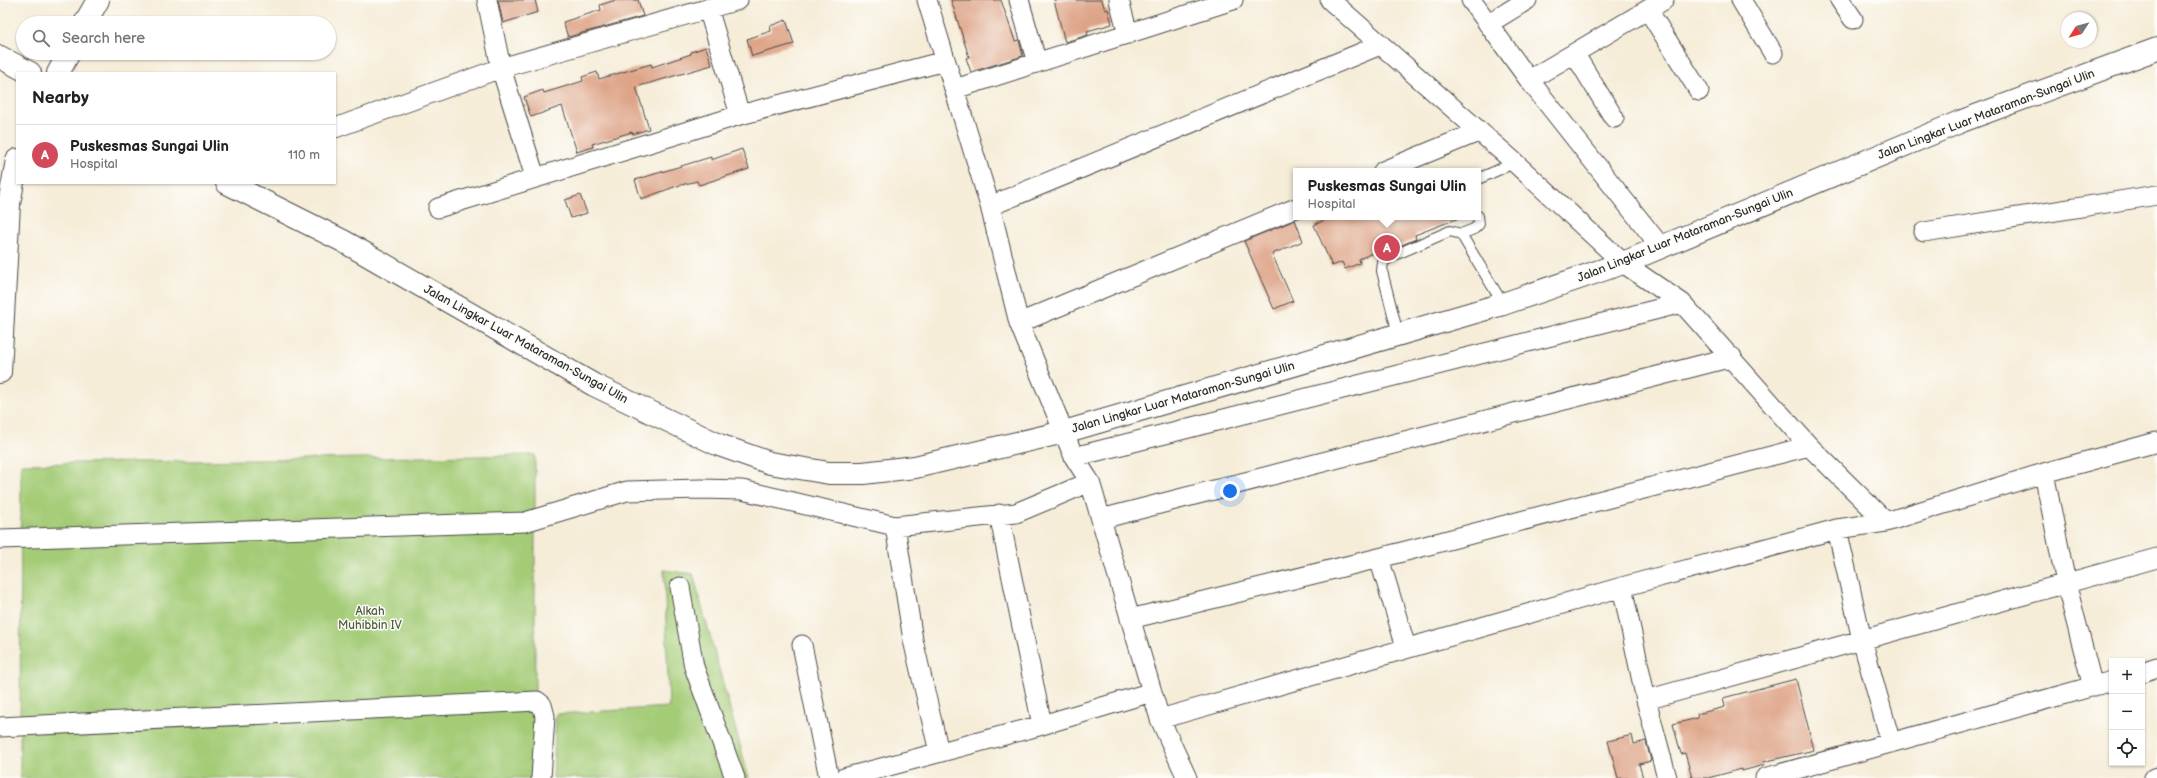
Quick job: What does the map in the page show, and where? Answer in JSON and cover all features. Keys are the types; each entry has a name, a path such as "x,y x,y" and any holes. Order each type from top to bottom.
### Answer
{"main road":[{"path":"89,16 98,0"},
{"name":"Jalan Lingkar Luar Mataraman-Sungai Ulin","path":"229,184 343,241 594,385 719,445 770,463 829,473 863,473 915,467 1064,432 1503,304 1623,263 1962,121 2157,48"},
{"path":"0,57 28,72"},
{"path":"59,72 65,60"},
{"path":"0,372 9,204 16,166"}],"street":[{"path":"487,0 501,68 535,177"},
{"path":"336,128 501,68 738,0"},
{"path":"927,0 990,206 1020,323 1074,457 1090,482 1160,719 1187,778"},
{"path":"1019,0 1037,63"},
{"path":"1119,0 1128,34"},
{"path":"1330,0 1478,132 1512,160 1623,263 1682,303 1732,357 1809,446 1886,522"},
{"path":"1472,0 1529,80 1661,247"},
{"path":"1488,24 1527,0"},
{"path":"1741,0 1773,53"},
{"path":"1840,0 1853,19"},
{"path":"955,89 1128,34 1221,2"},
{"path":"1529,80 1656,5 1700,91"},
{"path":"708,8 740,115"},
{"path":"990,206 1380,45"},
{"path":"1574,53 1614,118"},
{"path":"438,208 740,115 945,61"},
{"path":"1390,168 1478,132"},
{"path":"1924,232 2157,194"},
{"path":"1020,323 1293,209"},
{"path":"1074,457 1682,303"},
{"path":"1101,519 1732,357"},
{"path":"1160,719 1406,647 1622,587 1837,529 1886,522 2044,473 2157,442"},
{"path":"1130,619 1379,558 1809,446"},
{"path":"2044,473 2066,584 2093,687"},
{"path":"0,539 525,522 627,491 701,489 742,490 895,526 1016,513 1090,482"},
{"path":"1000,514 1042,725"},
{"path":"895,526 913,640 939,752"},
{"path":"1837,529 1862,640 1891,743"},
{"path":"1379,558 1406,647"},
{"path":"1646,700 2157,558"},
{"path":"680,587 694,667 735,778"},
{"path":"1622,587 1646,700 1667,778"},
{"path":"802,645 829,778"},
{"path":"2145,671 2157,668"},
{"path":"1765,778 2109,682"},
{"path":"844,778 1042,725 1152,692"},
{"path":"0,727 537,701 542,705 545,716 541,778"}],"lane":[{"path":"1481,178 1507,166 1512,160"},
{"path":"1398,334 1382,271 1383,262 1390,257 1450,231 1461,234 1474,229 1479,224 1478,220"},
{"path":"1461,234 1503,304"}],"green space":[{"name":"Alkah Muhibbin IV","path":"535,455 535,778 20,778 21,464"},
{"path":"664,570 693,574 749,778 553,778 556,714 669,707"}],"building":[{"path":"498,0 535,0 538,12 503,23"},
{"path":"616,0 638,0 643,16 568,37 563,22 601,10 600,5"},
{"path":"951,0 1001,0 1015,41 1019,40 1023,56 971,72 966,58 969,57"},
{"path":"1054,0 1102,0 1105,10 1108,9 1112,24 1087,31 1088,35 1065,42"},
{"path":"786,20 794,44 752,56 747,39 771,31 770,26"},
{"path":"706,47 712,65 636,87 649,129 633,134 632,132 592,144 593,147 577,152 562,106 531,117 524,97 543,90 544,93 583,81 582,77 597,72 599,79 651,64 652,67 691,54 691,52"},
{"path":"742,149 749,169 699,185 697,181 677,186 641,199 635,180 711,157 711,160"},
{"path":"580,195 587,213 571,218 565,200"},
{"path":"1295,220 1303,241 1272,254 1293,301 1274,309 1244,241"},
{"path":"1325,220 1454,220 1415,235 1416,239 1397,247 1395,243 1359,259 1360,263 1345,269 1342,262 1332,266 1314,225"},
{"path":"1796,679 1814,750 1763,762 1764,765 1742,771 1742,769 1708,778 1692,778 1685,753 1681,754 1673,724 1698,718 1697,714 1725,707 1723,698"},
{"path":"1632,735 1634,744 1646,741 1651,761 1639,764 1643,778 1618,778 1608,741"}],"place":[{"name":"Puskesmas Sungai Ulin","path":"1387,248"}]}
